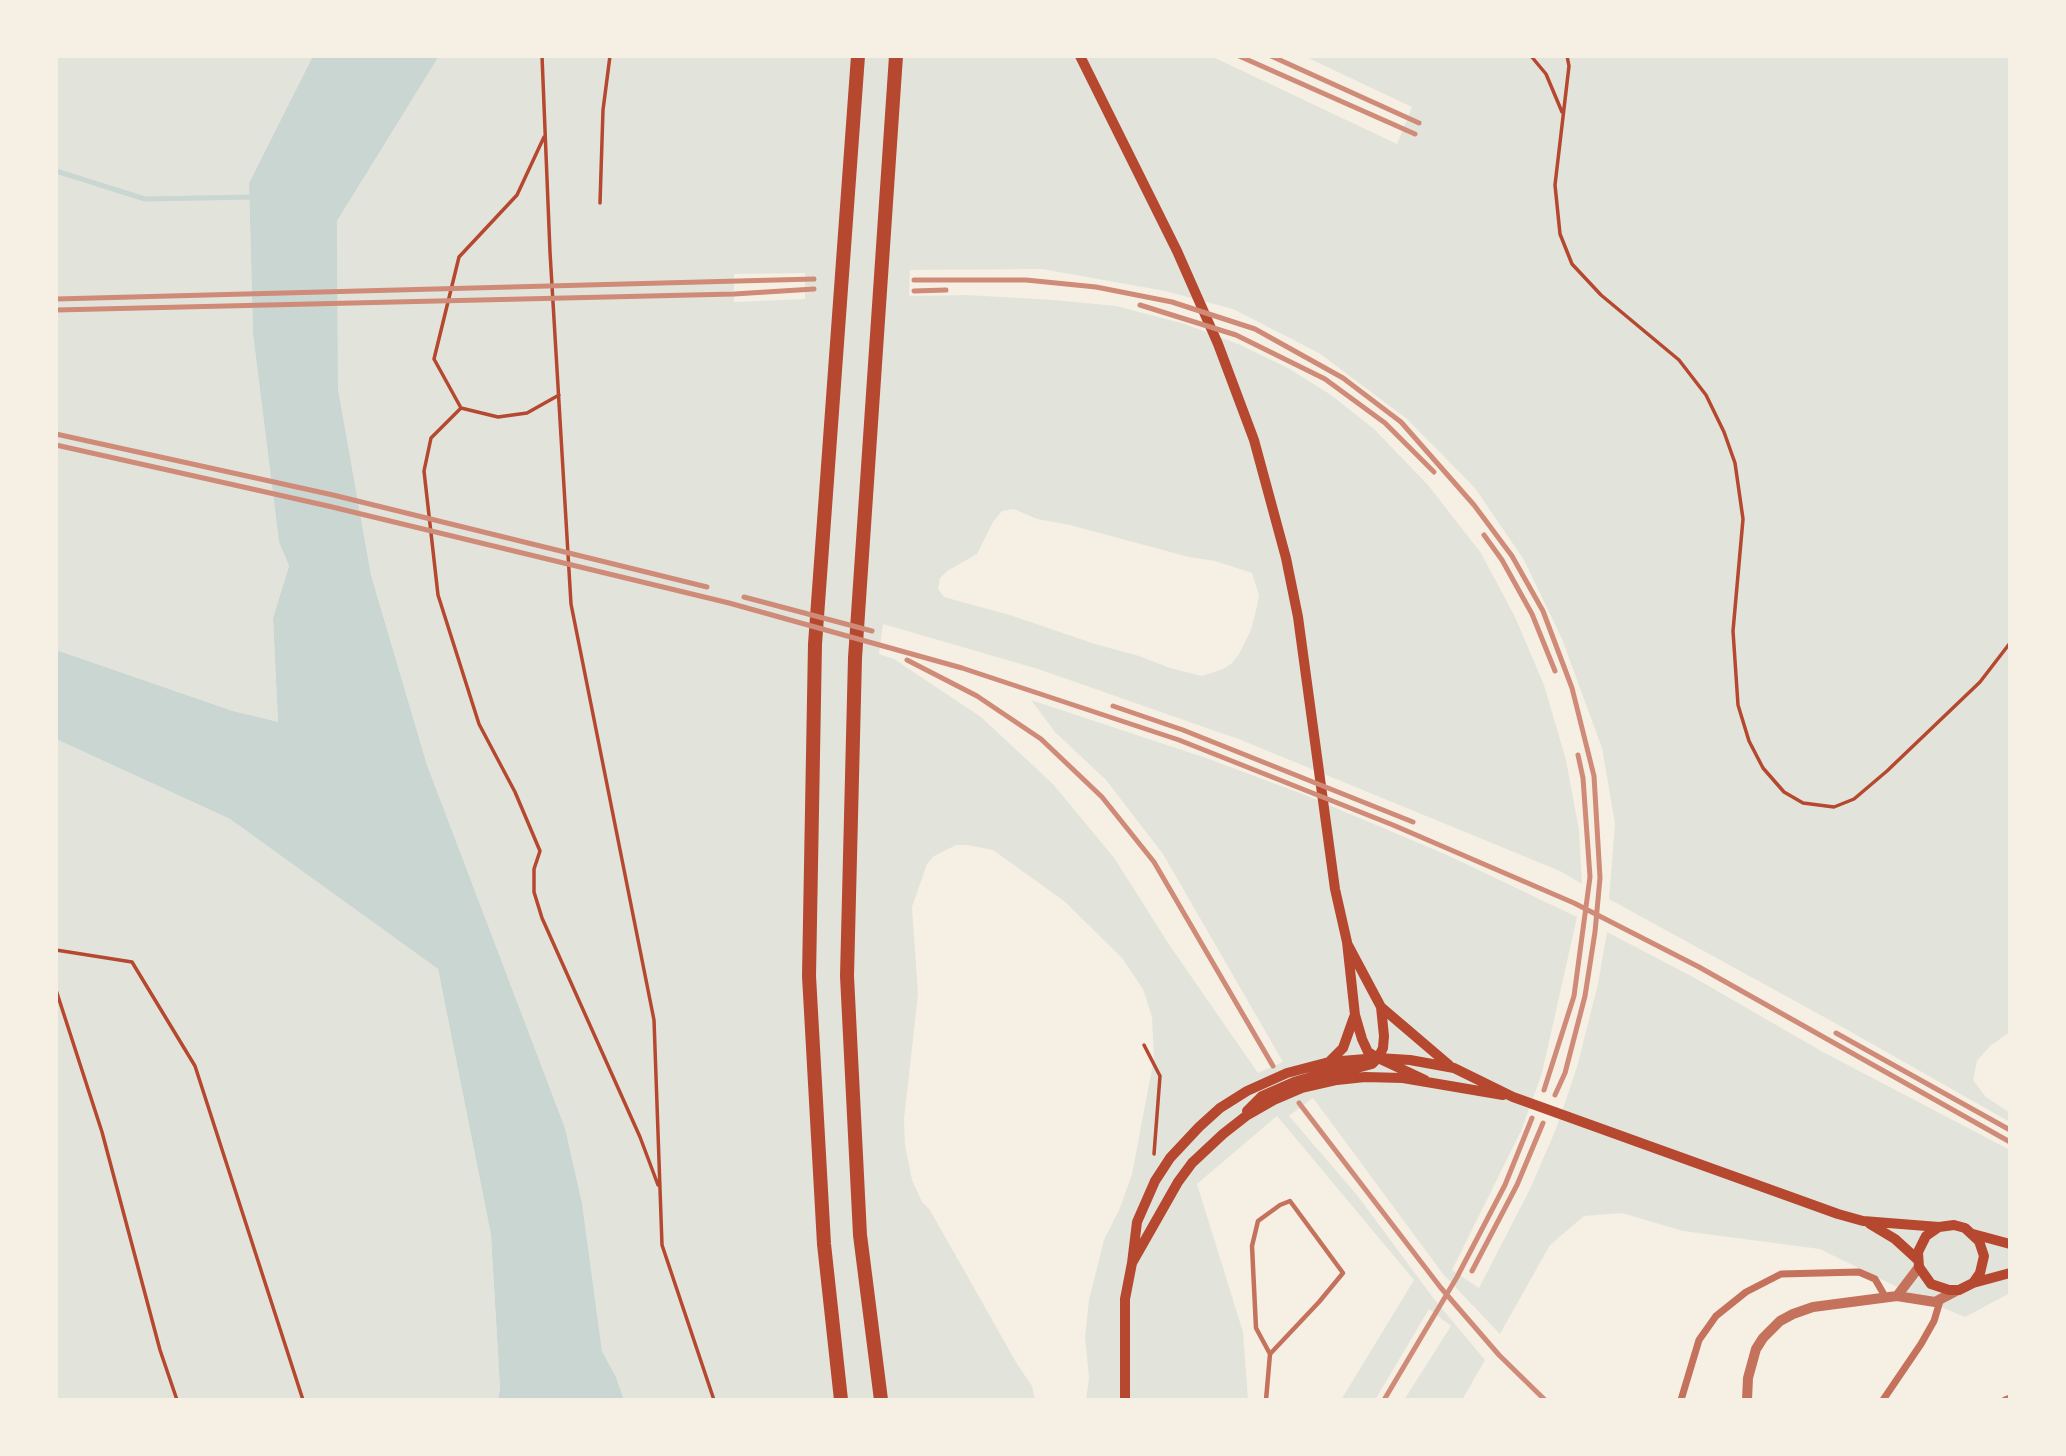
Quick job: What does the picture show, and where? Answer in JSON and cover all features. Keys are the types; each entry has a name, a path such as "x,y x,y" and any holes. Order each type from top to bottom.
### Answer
{"highway":[{"path":"841,1400 824,1244 809,976 815,644 858,56"},
{"path":"881,1400 860,1235 847,976 855,658 897,56"}],"main road":[{"path":"1080,56 1192,286 1218,344 1254,440 1286,558 1300,631 1335,889 1347,942 1355,1015 1368,1052 1425,1080"},
{"path":"1347,942 1381,1007 1433,1054 1454,1068 1513,1097 1838,1214 1863,1221 1939,1227 1954,1225 1965,1228 1979,1241 1984,1256 1980,1273 1973,1283"},
{"path":"1239,1122 1262,1097 1283,1087 1328,1072 1364,1066 1378,1058 1384,1036 1381,1007"},
{"path":"1329,1062 1343,1048 1355,1015"},
{"path":"1125,1400 1125,1299 1137,1222 1155,1181 1185,1143 1220,1108 1247,1091 1266,1082 1329,1062 1378,1058 1410,1060 1454,1068"},
{"path":"1132,1263 1178,1182 1209,1145 1274,1100 1318,1084 1365,1077 1425,1080 1513,1097"},
{"path":"1863,1221 1895,1239 1918,1263 1931,1284 1959,1290 1973,1283 2010,1273"},
{"path":"1918,1263 1918,1252 1926,1236 1939,1227"},
{"path":"1973,1234 2010,1244"}],"street":[{"path":"1897,1296 1918,1263"},
{"path":"1681,1400 1699,1340 1716,1316 1746,1292 1781,1274 1859,1272 1875,1279 1885,1298"},
{"path":"1747,1400 1747,1385 1756,1349 1780,1321 1813,1307 1897,1296 1935,1302 1959,1290"},
{"path":"1883,1400 1921,1345 1934,1321 1942,1297"},
{"path":"2005,1400 2010,1398"}],"lane":[{"path":"1266,1400 1270,1354 1256,1328 1251,1246 1258,1221 1290,1201 1343,1273 1270,1354"}],"path":[{"path":"542,56 571,604 654,1020 662,1245 714,1400"},
{"path":"600,204 603,110 610,56"},
{"path":"1531,56 1546,74 1563,114"},
{"path":"1567,56 1569,66 1555,185 1560,234 1572,264 1601,295 1679,360 1706,395 1724,432 1735,463 1744,519 1733,631 1738,705 1749,741 1763,768 1784,792 1803,803 1834,807 1854,799 1980,682 2010,643"},
{"path":"545,135 517,195 459,257 434,359 461,408 498,417 527,413 559,394"},
{"path":"461,408 431,438 424,471 438,595 479,723 540,851 534,869 534,892 542,918 629,1113 660,1190"},
{"path":"56,950 132,962 195,1066 303,1400"},
{"path":"56,990 102,1132 160,1350 177,1400"},
{"path":"1144,1045 1160,1076 1154,1156 1155,1181"}],"shaded area":[{"path":"56,56 313,56 249,183 253,334 279,542 289,566 273,618 278,723 233,711 56,650"},
{"path":"313,56 439,56 337,221 338,389 371,575 427,765 565,1128 582,1203 602,1351 616,1377 624,1400 498,1400 500,1388 491,1235 438,969 230,819 56,739 56,650 233,711 278,722 273,618 289,566 279,542 253,334 249,183"},
{"path":"439,56 1211,56 1397,144 1412,107 1304,56 2010,56 2010,1032 1990,1046 1977,1061 1973,1080 1986,1097 2010,1113 2010,1122 1609,899 1615,824 1602,748 1562,639 1524,560 1475,488 1407,419 1319,353 1233,309 1165,291 1042,269 910,270 909,296 967,295 1116,306 1185,324 1238,344 1288,368 1331,395 1374,429 1428,485 1481,553 1515,617 1544,685 1566,760 1579,830 1582,884 1560,871 1241,740 1038,669 883,624 879,654 894,659 981,717 1053,784 1115,859 1168,943 1258,1073 1283,1062 1163,854 1106,780 1055,732 1031,700 1206,758 1305,795 1447,855 1577,917 1542,1073 1521,1131 1452,1270 1479,1288 1529,1191 1556,1129 1577,1067 1598,984 1607,932 1693,977 1823,1052 2010,1150 2010,1293 1965,1317 1917,1297 1820,1249 1683,1231 1622,1213 1584,1216 1550,1245 1500,1334 1443,1274 1313,1098 1289,1116 1357,1195 1434,1299 1485,1360 1462,1400 1404,1400 1451,1326 1429,1309 1375,1400 1341,1400 1414,1280 1277,1116 1197,1184 1243,1332 1248,1400 1086,1400 1089,1378 1085,1337 1089,1300 1104,1240 1120,1208 1132,1174 1154,1058 1152,1017 1143,989 1122,958 1064,901 993,850 956,845 934,856 927,864 912,907 918,994 904,1119 905,1145 912,1180 922,1202 930,1210 1032,1386 1035,1400 624,1400 616,1377 602,1351 582,1203 565,1128 427,765 371,575 338,389 337,221","holes":["805,273 805,299 734,302 734,274","1014,509 1037,519 1215,561 1252,573 1259,595 1251,630 1239,654 1223,669 1202,676 944,597 938,589 940,578 977,554 993,522 1002,511"]},
{"path":"56,739 230,819 438,969 491,1235 500,1388 498,1400 56,1400"}],"waterway":[{"path":"56,171 145,199 255,197"}],"railway":[{"path":"1239,56 1415,134"},
{"path":"1271,56 1419,123"},
{"path":"56,299 814,279"},
{"path":"914,280 1026,280 1096,287 1172,302 1255,329 1343,378 1401,422 1474,505 1512,556 1543,611 1572,688 1594,776 1600,878 1595,932 1585,996 1565,1073 1555,1095"},
{"path":"56,310 734,294 814,289"},
{"path":"914,291 946,290"},
{"path":"1140,305 1236,335 1325,379 1385,423 1434,472"},
{"path":"56,434 333,495 707,587"},
{"path":"56,445 328,506 729,603 962,668 1179,740 1393,825 1574,903 1699,967 2010,1142"},
{"path":"1484,535 1502,560 1532,614 1555,671"},
{"path":"744,597 872,631"},
{"path":"907,660 977,696 1041,739 1102,797 1154,862 1273,1066"},
{"path":"1113,706 1183,730 1413,822"},
{"path":"1544,1090 1574,996 1590,877 1583,778 1578,755"},
{"path":"1836,1033 2010,1130"},
{"path":"1299,1103 1441,1288 1499,1355 1545,1400"},
{"path":"1384,1400 1457,1277 1505,1185 1532,1118"},
{"path":"1472,1271 1517,1185 1543,1123"}]}
